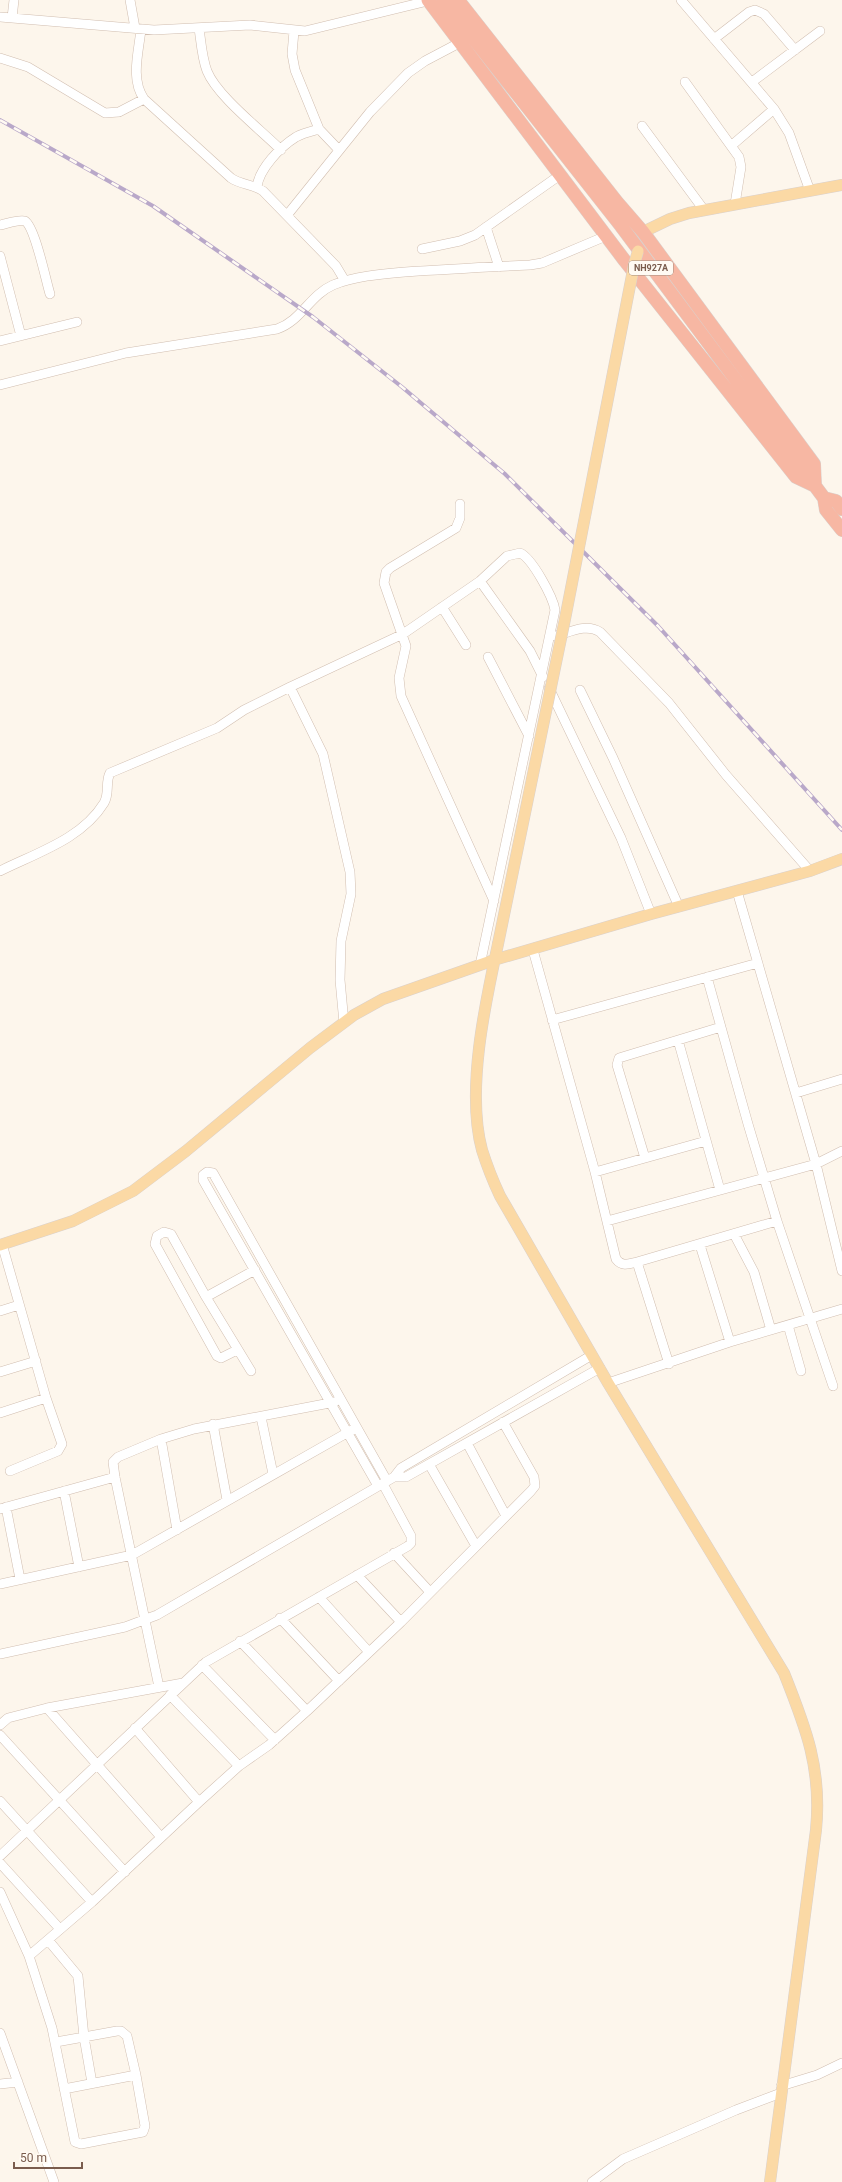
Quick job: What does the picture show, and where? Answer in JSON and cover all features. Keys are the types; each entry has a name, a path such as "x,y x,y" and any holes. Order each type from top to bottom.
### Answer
{"highway":[{"path":"428,0 606,236 796,477 815,486 814,464 643,232 617,202 458,0"},
{"name":"NH927A","path":"443,0 495,64 806,474 824,498 826,510 842,530"},
{"name":"NH927A","path":"824,498 836,502 842,509"}],"main road":[{"path":"643,232 670,219 704,210 842,185"},
{"path":"638,251 565,619 494,960 477,1062 475,1090 482,1149 490,1174 500,1196 608,1383 784,1673 802,1718 814,1758 818,1790 818,1810 770,2182"},
{"path":"1,1244 73,1222 133,1191 186,1151 270,1080 344,1023 383,999 494,960 533,950 651,914 810,871 842,859"}],"street":[{"path":"12,18 14,0"},
{"path":"130,0 138,29 136,77 140,93 231,178 244,185 257,187 288,214 336,266 345,281"},
{"path":"0,18 138,29 162,30 250,25 294,31 316,30 428,0"},
{"path":"681,0 774,109 789,133 810,191"},
{"path":"714,38 749,12 755,10 764,14 794,50"},
{"path":"199,28 205,64 209,76 225,96 281,150"},
{"path":"294,31 292,54 294,66 320,129 339,150"},
{"path":"752,82 820,31"},
{"path":"288,214 370,112 408,74 425,61 461,42"},
{"path":"0,58 28,67 105,113 119,112 144,98"},
{"path":"685,82 739,157 741,167 735,204"},
{"path":"731,146 774,109"},
{"path":"642,126 704,210"},
{"path":"257,187 262,171 281,150 296,137 320,129"},
{"path":"422,249 468,239 560,175"},
{"path":"0,225 21,221 27,224 34,236 50,294"},
{"path":"486,227 499,267"},
{"path":"0,385 126,352 277,329 296,318 321,291 345,281 387,274 542,263 606,236"},
{"path":"0,256 21,336"},
{"path":"0,341 77,322"},
{"path":"460,504 460,518 456,528 390,568 386,572 384,583 406,646 399,678 402,696 494,901"},
{"path":"0,871 66,839 82,827 104,803 108,792 110,774 217,728 244,710 403,634 480,581 507,556 514,553 526,556 556,610 480,965"},
{"path":"480,581 530,651 543,676 621,838 651,914"},
{"path":"442,607 466,645"},
{"path":"550,637 587,628 592,628 600,632 668,703 726,775 810,871"},
{"path":"488,657 529,736"},
{"path":"290,687 323,754 350,872 351,894 341,941 340,980 344,1023"},
{"path":"580,690 613,758 679,907"},
{"path":"737,891 840,1248 842,1271"},
{"path":"533,950 595,1172 616,1259 622,1264 638,1262 777,1221"},
{"path":"552,1020 758,963"},
{"path":"707,977 764,1179 811,1318 832,1386"},
{"path":"645,1158 618,1062 622,1056 721,1027"},
{"path":"678,1040 720,1190"},
{"path":"796,1093 842,1078"},
{"path":"595,1172 706,1141"},
{"path":"607,1221 816,1164 842,1151"},
{"path":"0,1856 202,1665 240,1641 408,1546 410,1543 411,1536 386,1482 342,1401 213,1173 207,1172 203,1175 204,1180 331,1403 348,1432 386,1482"},
{"path":"237,1350 221,1358 217,1356 155,1244 157,1236 164,1232 171,1234 206,1298 251,1371"},
{"path":"734,1234 754,1272 771,1330"},
{"path":"1,1244 20,1304 46,1398 61,1437 61,1448 58,1451 10,1471"},
{"path":"700,1244 730,1342"},
{"path":"638,1262 669,1364"},
{"path":"206,1298 255,1270"},
{"path":"0,1311 20,1304"},
{"path":"608,1383 669,1364 730,1342 842,1309"},
{"path":"788,1325 801,1371"},
{"path":"0,1654 125,1627 146,1620 386,1482 401,1468 592,1355"},
{"path":"0,1372 36,1361"},
{"path":"386,1482 406,1477 600,1368"},
{"path":"0,1413 46,1398"},
{"path":"159,1687 115,1477 113,1465 115,1459 161,1439 213,1424 261,1417 342,1401"},
{"path":"261,1417 273,1474"},
{"path":"29,1956 92,1902 239,1766 275,1740 307,1711 401,1622 531,1491 535,1482 503,1422"},
{"path":"213,1424 227,1500"},
{"path":"0,1584 132,1555 356,1427"},
{"path":"161,1439 177,1530"},
{"path":"467,1443 506,1516"},
{"path":"429,1464 476,1546"},
{"path":"20,1580 3,1508 115,1477"},
{"path":"64,1491 79,1567"},
{"path":"394,1553 430,1592"},
{"path":"357,1575 401,1622"},
{"path":"318,1597 369,1652"},
{"path":"280,1618 339,1681"},
{"path":"240,1641 307,1711"},
{"path":"202,1665 275,1740"},
{"path":"0,1725 8,1718 47,1708 183,1683"},
{"path":"170,1695 239,1766"},
{"path":"47,1708 161,1837"},
{"path":"135,1728 199,1802"},
{"path":"0,1736 60,1799 125,1872"},
{"path":"0,1801 92,1902"},
{"path":"0,1864 60,1929"},
{"path":"0,1892 29,1956 56,2042 73,2140 76,2143 81,2144 140,2134 145,2126 127,2036 124,2033 117,2031 56,2042"},
{"path":"48,1940 78,1976 84,2037 92,2083"},
{"path":"0,2033 54,2182"},
{"path":"592,2182 629,2156 781,2089 817,2076 842,2063"},
{"path":"64,2089 136,2075"},
{"path":"0,2084 18,2082"}],"railway":[{"path":"0,120 153,206 313,317 402,387 505,474 658,626 842,830"}]}
